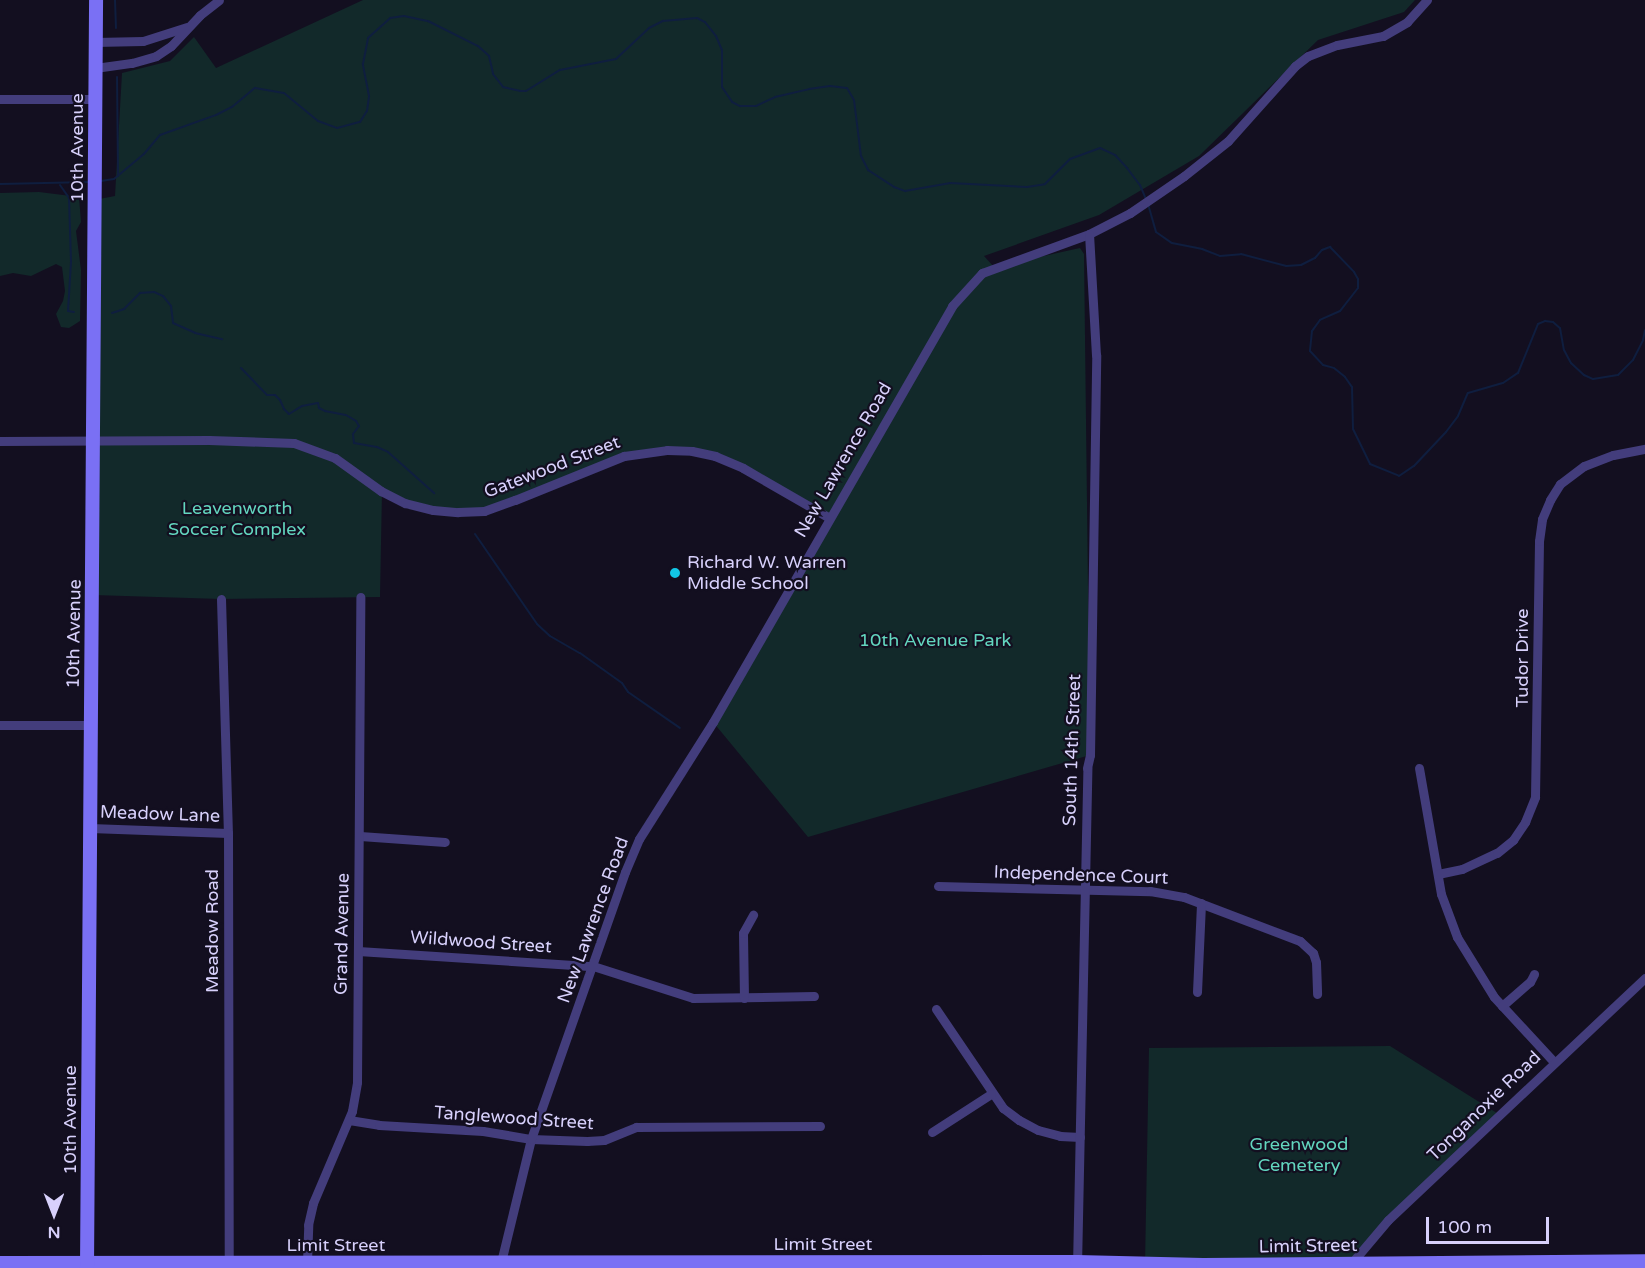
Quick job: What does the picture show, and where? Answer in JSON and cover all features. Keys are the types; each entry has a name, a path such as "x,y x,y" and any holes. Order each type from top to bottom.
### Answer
{"street":[{"name":"10th Avenue","path":"87,1265 96,0"},
{"path":"95,68 132,63 156,56 171,46 219,0"},
{"name":"New Lawrence Road","path":"501,1262 531,1139 625,872 639,839 712,722 828,517 952,306 973,280 994,267 1089,234 1130,213 1228,141 1294,66 1308,56 1337,45 1383,36 1407,22 1427,0"},
{"path":"95,42 143,41 190,26"},
{"path":"0,99 95,99"},
{"name":"South 14th Street","path":"1077,1265 1087,768 1090,755 1096,355 1089,234"},
{"name":"Gatewood Street","path":"0,441 294,443 335,458 381,491 405,503 433,510 458,512 484,511 624,456 668,450 692,451 716,456 743,468 828,517"},
{"name":"Tudor Drive","path":"1438,874 1462,869 1497,854 1513,840 1526,822 1535,797 1539,541 1542,519 1550,500 1560,484 1584,466 1613,455 1645,449"},
{"name":"Grand Avenue","path":"307,1263 313,1203 349,1120 357,1082 360,597"},
{"name":"Meadow Road","path":"221,599 228,834 229,1263"},
{"path":"0,725 90,725"},
{"path":"1419,768 1441,894 1457,937 1482,979 1502,1006 1554,1062"},
{"name":"Meadow Lane","path":"90,828 228,834"},
{"path":"360,836 445,842"},
{"name":"Independence Court","path":"938,886 1167,892 1201,903 1308,946 1316,962 1317,994"},
{"path":"1197,992 1201,903"},
{"path":"744,998 744,933 753,915"},
{"name":"Wildwood Street","path":"358,951 592,966 681,996 744,998 814,996"},
{"path":"1502,1006 1530,982 1534,974"},
{"name":"Tonganoxie Road","path":"1350,1265 1388,1220 1645,978"},
{"path":"936,1009 991,1094 1019,1120 1038,1130 1060,1136 1080,1137"},
{"path":"932,1132 991,1094"},
{"name":"Tanglewood Street","path":"349,1120 380,1125 483,1131 531,1139 604,1140 636,1127 820,1126"},
{"name":"Limit Street","path":"0,1263 87,1265 501,1262 1203,1267 1544,1265 1645,1260"}],"green space":[{"path":"363,0 1415,0 1404,12 1318,40 1199,156 1099,215 984,256 994,267 1080,248 1084,254 1090,755 808,837 713,722 828,517 715,456 646,452 484,511 433,510 382,491 380,597 221,599 93,595 94,200 115,196 122,73 170,61 194,37 216,68"},
{"path":"39,192 79,197 81,222 76,231 81,270 80,321 69,328 61,327 56,314 65,291 62,267 56,264 31,276 13,273 0,276 0,193"},
{"name":"Greenwood Cemetery","path":"1390,1046 1500,1115 1388,1220 1351,1263 1145,1264 1149,1048"}],"waterway":[{"path":"115,0 116,28"},
{"path":"101,181 114,179 144,154 160,135 216,115 232,107 255,88 284,93 318,121 337,128 360,122 367,111 369,96 363,64 368,38 390,18 404,16 428,21 478,46 489,56 493,74 503,87 520,91 526,91 560,70 616,59 649,28 663,21 697,18 705,22 716,36 722,50 722,87 732,102 740,106 756,106 775,97 809,89 830,86 847,88 854,100 861,156 868,170 894,187 905,191 950,183 1027,187 1045,184 1070,159 1100,148 1115,155 1127,168 1140,185 1146,199"},
{"path":"117,77 118,176"},
{"path":"0,184 90,182"},
{"path":"60,185 69,198 71,262 68,311 74,312"},
{"path":"1148,204 1156,232 1172,243 1202,249 1220,256 1241,254 1286,266 1301,265 1330,247 1354,272 1358,279 1358,288 1340,311 1320,320 1312,331 1310,351 1323,365 1334,368 1345,377 1352,387 1353,429 1370,464 1399,476 1414,466 1446,432 1458,416 1468,393 1503,383 1518,373 1538,324 1545,321 1553,322 1560,328 1564,350 1571,363 1584,375 1593,379 1618,375 1633,360 1643,340 1645,330"},
{"path":"112,313 124,309 140,293 154,292 163,296 171,306 173,323 195,333 222,339"},
{"path":"241,368 267,395 275,395 289,414 302,406 318,403 319,408 325,411 346,415 356,421 359,426 353,434 354,443 377,447 388,452 434,493"},
{"path":"475,534 537,624 550,636 580,653 622,683 628,692 680,728"}],"place":[{"name":"Richard W. Warren Middle School","path":"675,573"}],"park label":[{"name":"Leavenworth Soccer Complex","path":"237,519"},
{"name":"10th Avenue Park","path":"935,640"}]}
